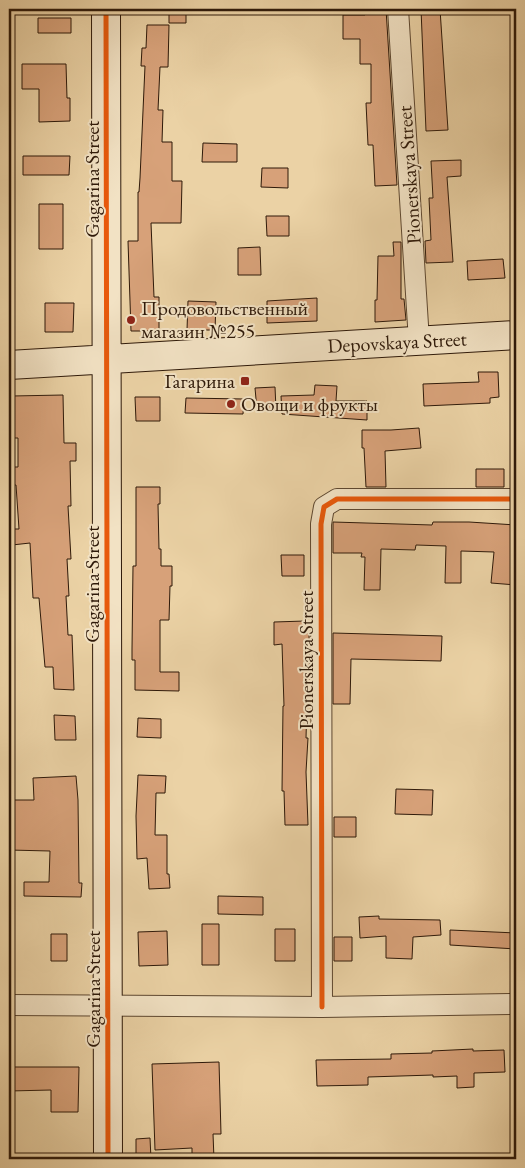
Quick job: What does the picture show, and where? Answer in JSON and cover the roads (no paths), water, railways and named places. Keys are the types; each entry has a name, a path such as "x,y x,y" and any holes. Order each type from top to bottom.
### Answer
{"street":[{"name":"Gagarina Street","path":"106,9 108,1159"},
{"name":"Pionerskaya Street","path":"398,9 419,341"},
{"name":"Depovskaya Street","path":"9,365 516,335"},
{"name":"Pionerskaya Street","path":"322,1007 321,524 324,507 337,499 516,499"},
{"path":"9,1005 322,1007 516,1004"}],"place":[{"name":"Продовольственный магазин №255","path":"131,320"},
{"name":"Гагарина","path":"245,381"},
{"name":"Овощи и фрукты","path":"231,404"}]}
